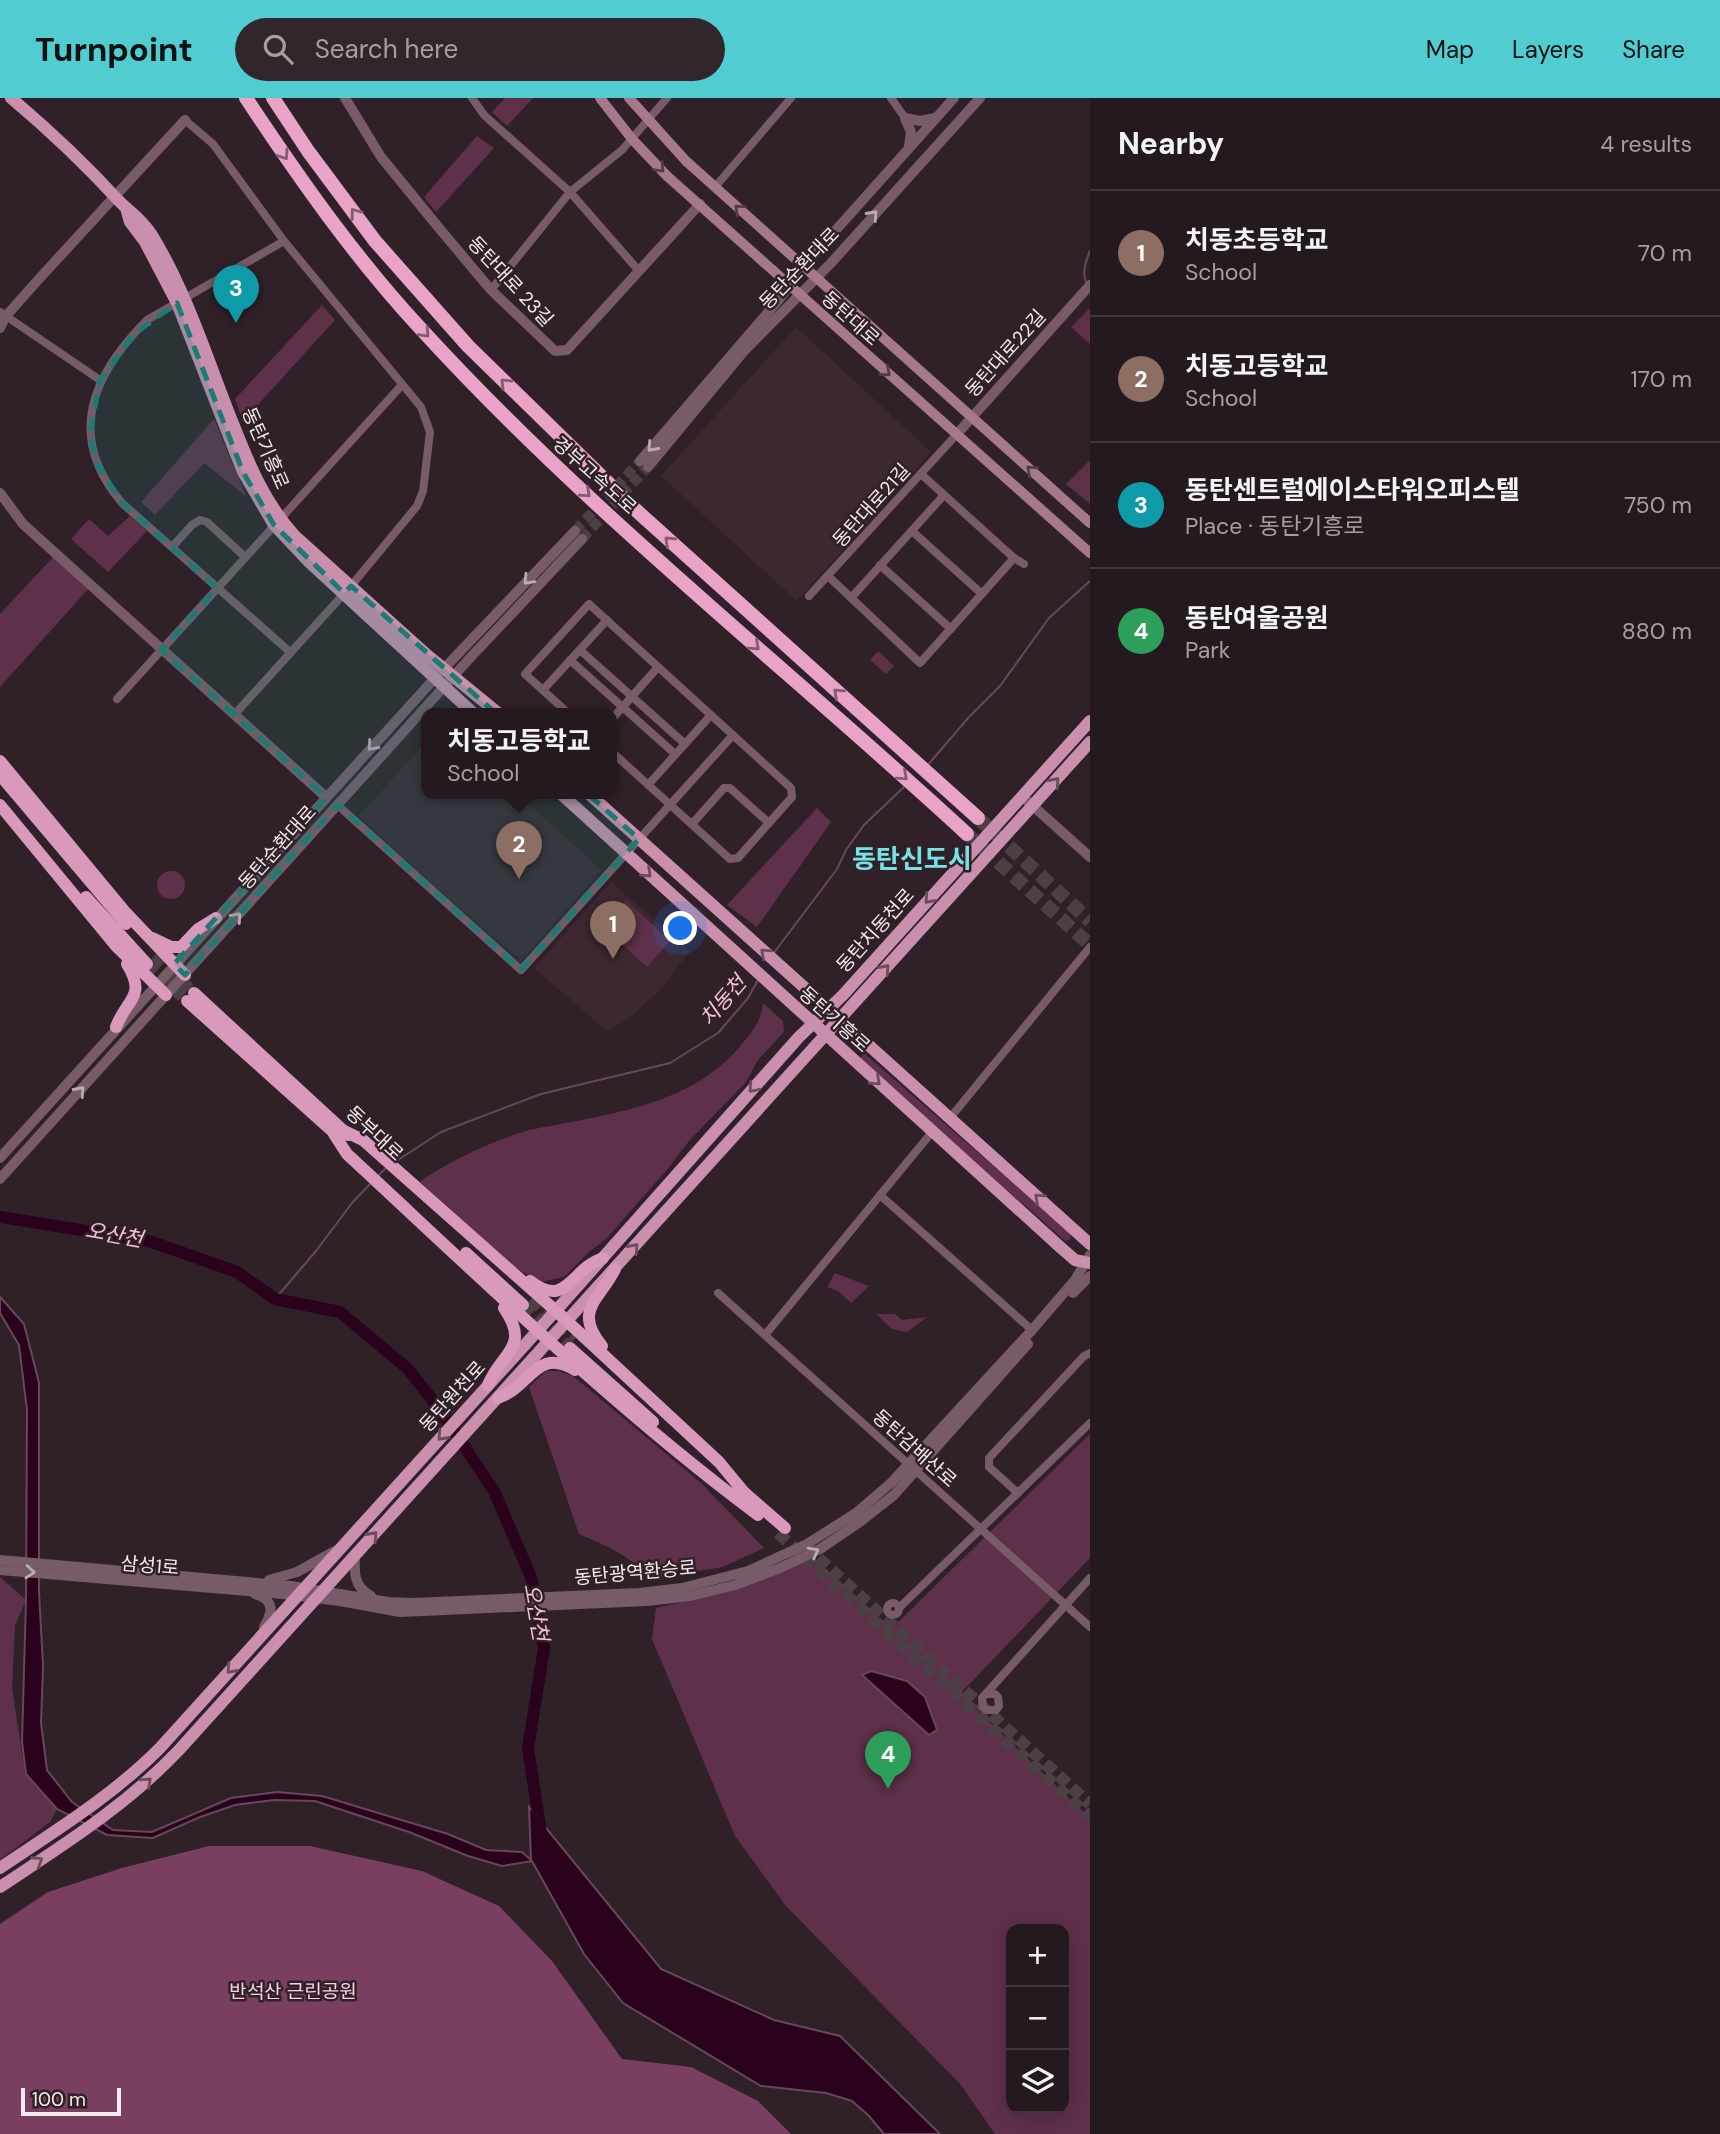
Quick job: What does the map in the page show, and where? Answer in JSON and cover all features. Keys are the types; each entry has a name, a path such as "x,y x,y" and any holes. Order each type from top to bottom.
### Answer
{"highway":[{"name":"경부고속도로","path":"246,98 288,162 362,261 421,329 537,448 967,834"},
{"name":"경부고속도로","path":"273,98 308,152 376,241 468,345 638,512 978,818"},
{"path":"0,761 148,937 185,975"},
{"path":"0,775 151,960 75,885 0,795"},
{"path":"0,805 116,946 166,995"},
{"path":"148,937 171,947 181,947 198,929 216,918"},
{"path":"116,946 134,975 137,992 121,1014 117,1027"},
{"name":"동부대로","path":"191,997 527,1302"},
{"path":"405,1192 514,1274 556,1311 719,1462 782,1531 691,1465 549,1342 498,1295 405,1192"},
{"path":"514,1274 524,1276 536,1286 556,1291 571,1285 589,1265 603,1258"},
{"path":"615,1269 594,1300 588,1315 592,1333 621,1372"},
{"path":"488,1385 494,1370 512,1350 516,1333 514,1322 500,1303 498,1295"},
{"path":"743,1490 573,1343 758,1515"},
{"path":"498,1398 513,1390 536,1368 553,1363 566,1364 603,1389"}],"main road":[{"name":"동탄기흥로","path":"11,98 92,171 126,208 130,222 181,302 243,472 258,501 347,589 445,677 492,708"},
{"name":"동탄대로","path":"600,98 632,139 667,176 1090,553"},
{"name":"동탄대로","path":"629,98 648,121 715,187 1086,519"},
{"name":"동탄기흥로","path":"445,677 469,708"},
{"name":"동탄치동천로","path":"828,1009 1090,721"},
{"name":"동탄치동천로","path":"840,1019 1090,742"},
{"name":"동탄기흥로","path":"568,799 727,947 1059,1246 1075,1260 1088,1260"},
{"name":"동탄기흥로","path":"595,799 1090,1244"},
{"name":"동탄원천로","path":"0,1868 98,1802 159,1749 828,1009"},
{"name":"동탄원천로","path":"0,1886 113,1811 171,1759 840,1019"},
{"path":"856,1063 856,1054 865,1046 872,1047"},
{"path":"1059,1246 1072,1242 1075,1231"}],"street":[{"name":"동탄대로 23길","path":"345,98 381,157 491,290 555,351 567,350 699,204"},
{"path":"472,98 484,116 570,192 639,271"},
{"path":"491,290 570,192 632,139 667,98"},
{"path":"715,187 791,98"},
{"path":"891,98 911,132 908,149"},
{"name":"동탄순환대로","path":"644,464 794,289 804,267 954,98"},
{"name":"동탄순환대로","path":"794,289 816,277 980,98"},
{"path":"905,118 920,121 937,117"},
{"path":"0,328 3,314 185,120 213,144 284,241 421,407 430,432 423,491 417,506 405,523 234,715"},
{"path":"284,241 147,320 100,380 93,404 90,434 96,463 106,484 122,503 290,652"},
{"name":"동탄대로22길","path":"957,434 1090,285"},
{"path":"3,314 100,380"},
{"path":"117,699 401,386"},
{"name":"동탄대로21길","path":"809,596 957,434"},
{"path":"920,474 1024,564"},
{"path":"0,493 23,524 326,797"},
{"path":"851,598 944,495"},
{"path":"172,547 200,520 207,522 246,556"},
{"path":"912,531 982,594"},
{"name":"동탄순환대로","path":"0,1158 326,797 579,536"},
{"path":"828,576 920,663 1014,558"},
{"path":"880,565 951,629"},
{"path":"563,708 525,674 589,604 791,788 792,797 738,858 730,859 617,757"},
{"path":"543,690 607,620"},
{"path":"580,650 685,744"},
{"path":"570,660 675,754"},
{"path":"617,714 659,667"},
{"name":"동탄순환대로","path":"0,1179 340,807 445,677"},
{"path":"648,785 711,715"},
{"path":"340,807 521,970 733,735"},
{"path":"692,824 723,788 730,788 769,823"},
{"path":"1022,796 1090,857"},
{"path":"950,1118 1090,947"},
{"path":"765,1335 932,1132"},
{"path":"880,1195 1032,1330"},
{"name":"동탄광역환승로","path":"912,1467 1076,1280 1088,1260"},
{"name":"동탄광역환승로","path":"320,1595 382,1610 607,1598 682,1588 732,1576 775,1560 856,1513 912,1467 1090,1276"},
{"name":"동탄감배산로","path":"718,1293 1090,1627"},
{"path":"1018,1493 989,1467 989,1458 1084,1356 1090,1353"},
{"path":"900,1607 1090,1423"},
{"path":"244,1586 285,1577 341,1547"},
{"path":"355,1556 355,1575 361,1591 388,1602"},
{"name":"삼성1로","path":"4,1565 301,1592"},
{"path":"990,1694 1004,1673 1090,1578"},
{"path":"244,1586 266,1599 272,1611 255,1643"},
{"name":"동탄광역환승로","path":"301,1592 442,1606"}],"highlighted area":[{"path":"177,303 243,472 274,525 344,593 351,586 639,839 521,970 338,805 185,975 174,964 326,797 161,650 217,588 122,503 96,463 90,434 100,380 134,334"}],"shaded area":[{"path":"505,98 533,98 507,126 492,112"},
{"path":"477,136 494,148 436,212 424,197"},
{"path":"322,305 335,320 243,421 235,399"},
{"path":"1090,308 1090,344 1071,327"},
{"path":"796,327 931,452 797,601 661,476"},
{"path":"214,419 246,496 204,463 155,515 141,502"},
{"path":"1090,460 1090,504 1066,484"},
{"path":"130,516 147,531 108,572 71,539 89,519 108,536"},
{"path":"54,556 90,587 0,687 0,614"},
{"path":"878,651 894,666 886,674 870,660"},
{"path":"421,748 421,799 523,799 602,870 521,960 436,888 359,816"},
{"path":"817,808 831,822 757,927 727,905"},
{"path":"171,871 181,875 185,885 181,895 171,899 161,895 157,885 161,875"},
{"path":"611,882 690,951 658,992 624,1022 606,1030 534,968"},
{"path":"626,900 670,941 647,967 602,926"},
{"path":"763,1003 783,1021 784,1032 758,1060 746,1082 689,1141 606,1239 564,1277 540,1282 516,1268 420,1182 454,1161 508,1137 639,1107 685,1089 725,1062 742,1044 756,1025"},
{"path":"864,1053 1070,1233 1071,1239 1065,1241 1026,1206 984,1174 860,1058"},
{"path":"835,1273 869,1286 851,1303 838,1291 827,1287"},
{"path":"0,1297 24,1324 39,1383 39,1592 43,1666 41,1723 47,1770 72,1802 113,1830 152,1832 231,1798 277,1792 322,1796 448,1834 486,1850 522,1852 531,1860 529,1807 661,1969 774,2020 840,2036 940,2134 884,2134 852,2101 826,2093 761,2086 623,2003 584,1954 532,1861 502,1866 315,1801 274,1800 235,1805 153,1838 107,1835 57,1809 26,1774 22,1742 27,1410 19,1345 0,1313"},
{"path":"876,1314 895,1314 902,1320 927,1317 907,1332 892,1329"},
{"path":"546,1371 559,1371 573,1376 701,1483 764,1548 723,1567 649,1579 626,1558 579,1534 529,1387"},
{"path":"1090,1434 1090,1558 960,1694 1090,1818 1090,2134 995,2134 961,2085 786,1906 735,1836 652,1639 656,1608 716,1594 812,1559 890,1630"},
{"path":"0,1577 26,1600 15,1625 12,1688 25,1774 57,1809 50,1822 0,1860"},
{"path":"871,1671 907,1681 925,1697 937,1730 929,1735 862,1675"}],"green space":[{"name":"반석산 근린공원","path":"209,1846 310,1846 422,1871 499,1906 552,1961 622,2059 691,2067 758,2101 791,2134 0,2134 0,1924 48,1892 122,1868"}],"waterway":[{"path":"1087,284 1084,272 1090,251"},
{"name":"치동천","path":"927,766 1000,686 1049,618 1090,581"},
{"name":"치동천","path":"773,954 837,869 846,850 864,825 905,786"},
{"name":"치동천","path":"395,1162 441,1132 541,1094 670,1063 718,1033 748,998 758,980"},
{"name":"치동천","path":"379,1175 387,1167"},
{"name":"치동천","path":"275,1299 370,1184"},
{"name":"오산천","path":"0,1217 149,1241 237,1272 275,1299 340,1312 408,1369 438,1407 494,1491 531,1577 544,1648 528,1748 541,1833"}],"tunnel":[{"path":"575,531 640,461"},
{"path":"582,539 648,467"},
{"path":"978,818 1090,921"},
{"path":"967,834 1090,945"},
{"path":"155,955 194,993"},
{"path":"147,964 187,1001"},
{"path":"531,1299 575,1339"},
{"path":"523,1305 570,1348"},
{"path":"778,1533 1090,1817"},
{"path":"805,1546 1090,1804"}],"place":[{"name":"동탄센트럴에이스타워오피스텔","path":"236,323"},
{"name":"치동고등학교","path":"519,879"},
{"name":"치동초등학교","path":"613,959"},
{"name":"동탄여울공원","path":"888,1789"}],"district":[{"name":"동탄신도시","path":"912,859"}]}
